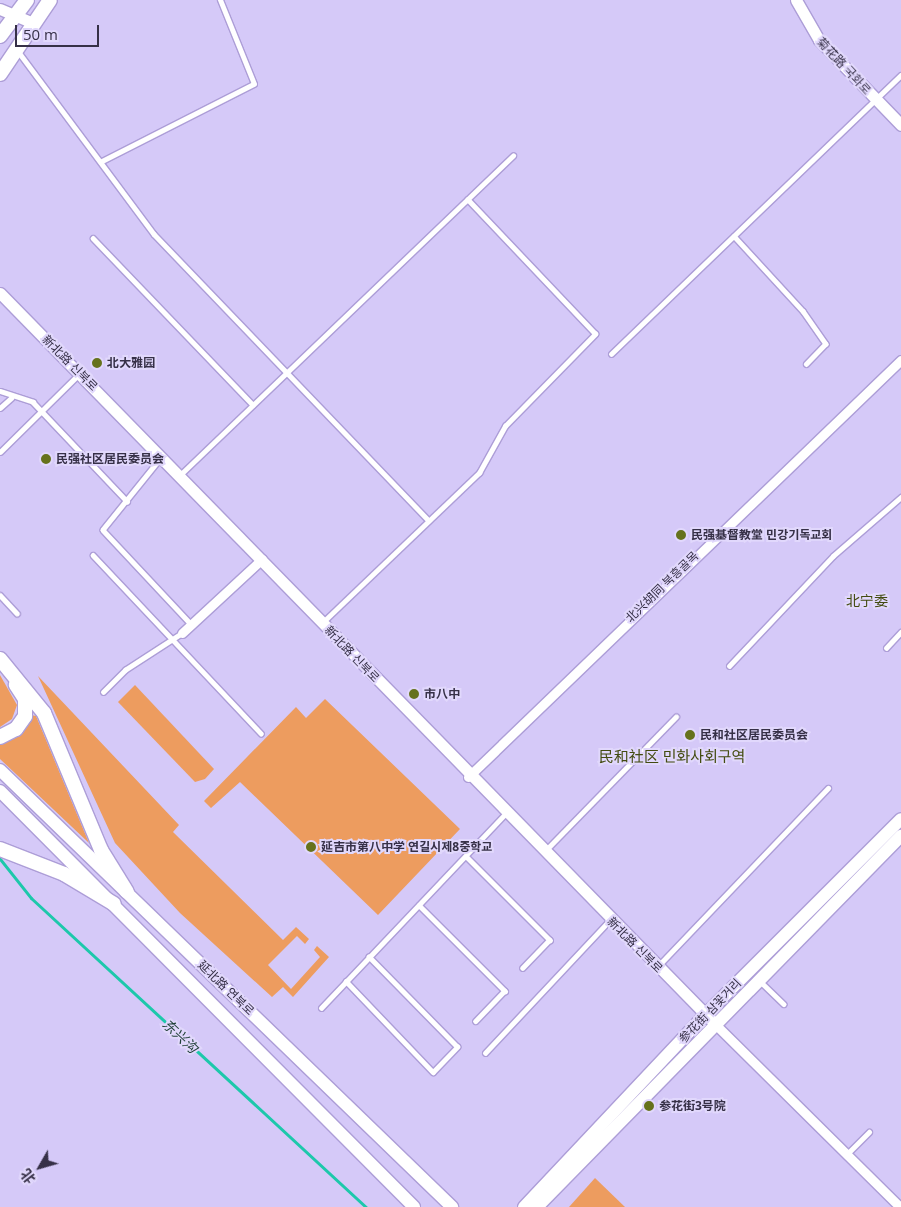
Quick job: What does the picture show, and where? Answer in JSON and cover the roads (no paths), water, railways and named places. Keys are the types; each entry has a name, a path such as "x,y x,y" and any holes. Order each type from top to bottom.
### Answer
{"main road":[{"path":"0,36 26,0"},
{"path":"0,74 31,22 50,0"},
{"path":"0,659 44,713 101,850 127,892"},
{"path":"0,667 23,695 25,716 16,729 0,737"},
{"name":"延北路 연북로","path":"0,770 452,1207"},
{"name":"延北路 연북로","path":"0,791 414,1207"},
{"name":"参花街 삼꽃거리","path":"524,1207 710,1019 901,819"},
{"name":"参花街 삼꽃거리","path":"537,1207 710,1019 758,979 901,836"},
{"path":"1,850 64,874 114,904"}],"street":[{"name":"菊花路 국화로","path":"796,0 819,40 901,126"},
{"path":"0,9 31,22"},
{"name":"新北路 신북로","path":"0,293 181,474 468,777 710,1019"},
{"name":"北兴胡同 북흥골목","path":"468,777 901,360"},
{"path":"182,633 262,559"},
{"path":"710,1019 900,1207"}],"lane":[{"path":"102,161 254,84 220,0"},
{"path":"16,47 102,161 154,234 289,370 429,521"},
{"path":"611,354 901,75"},
{"path":"181,474 513,156"},
{"path":"322,623 480,473 505,426 595,334 468,200"},
{"path":"734,236 803,311 826,344 807,364"},
{"path":"93,238 253,405"},
{"path":"0,451 80,373"},
{"path":"0,391 11,398 33,402 127,501"},
{"path":"0,408 11,398"},
{"path":"163,456 103,530 192,624"},
{"path":"729,666 833,556 901,497"},
{"path":"93,555 261,733"},
{"path":"0,595 17,613"},
{"path":"886,648 901,632"},
{"path":"103,692 125,670 174,640 182,633"},
{"path":"544,853 676,717"},
{"path":"657,967 828,788"},
{"path":"321,1008 505,814"},
{"path":"466,856 550,940 523,968"},
{"path":"419,905 505,991 476,1021"},
{"path":"485,1053 610,920"},
{"path":"346,981 433,1072 457,1047 369,957"},
{"path":"758,979 784,1004"},
{"path":"846,1154 869,1132"}],"waterway":[{"name":"东兴沟","path":"0,859 31,898 366,1207"}],"place":[{"name":"北大雅园","path":"97,363"},
{"name":"民强社区居民委员会","path":"46,459"},
{"name":"民强基督教堂 민강기독교회","path":"681,535"},
{"name":"市八中","path":"414,694"},
{"name":"民和社区居民委员会","path":"690,735"},
{"name":"延吉市第八中学 연길시제8중학교","path":"311,847"},
{"name":"参花街3号院","path":"649,1106"}],"district":[{"name":"北宁委","path":"867,601"},
{"name":"民和社区 민화사회구역","path":"672,757"}]}
